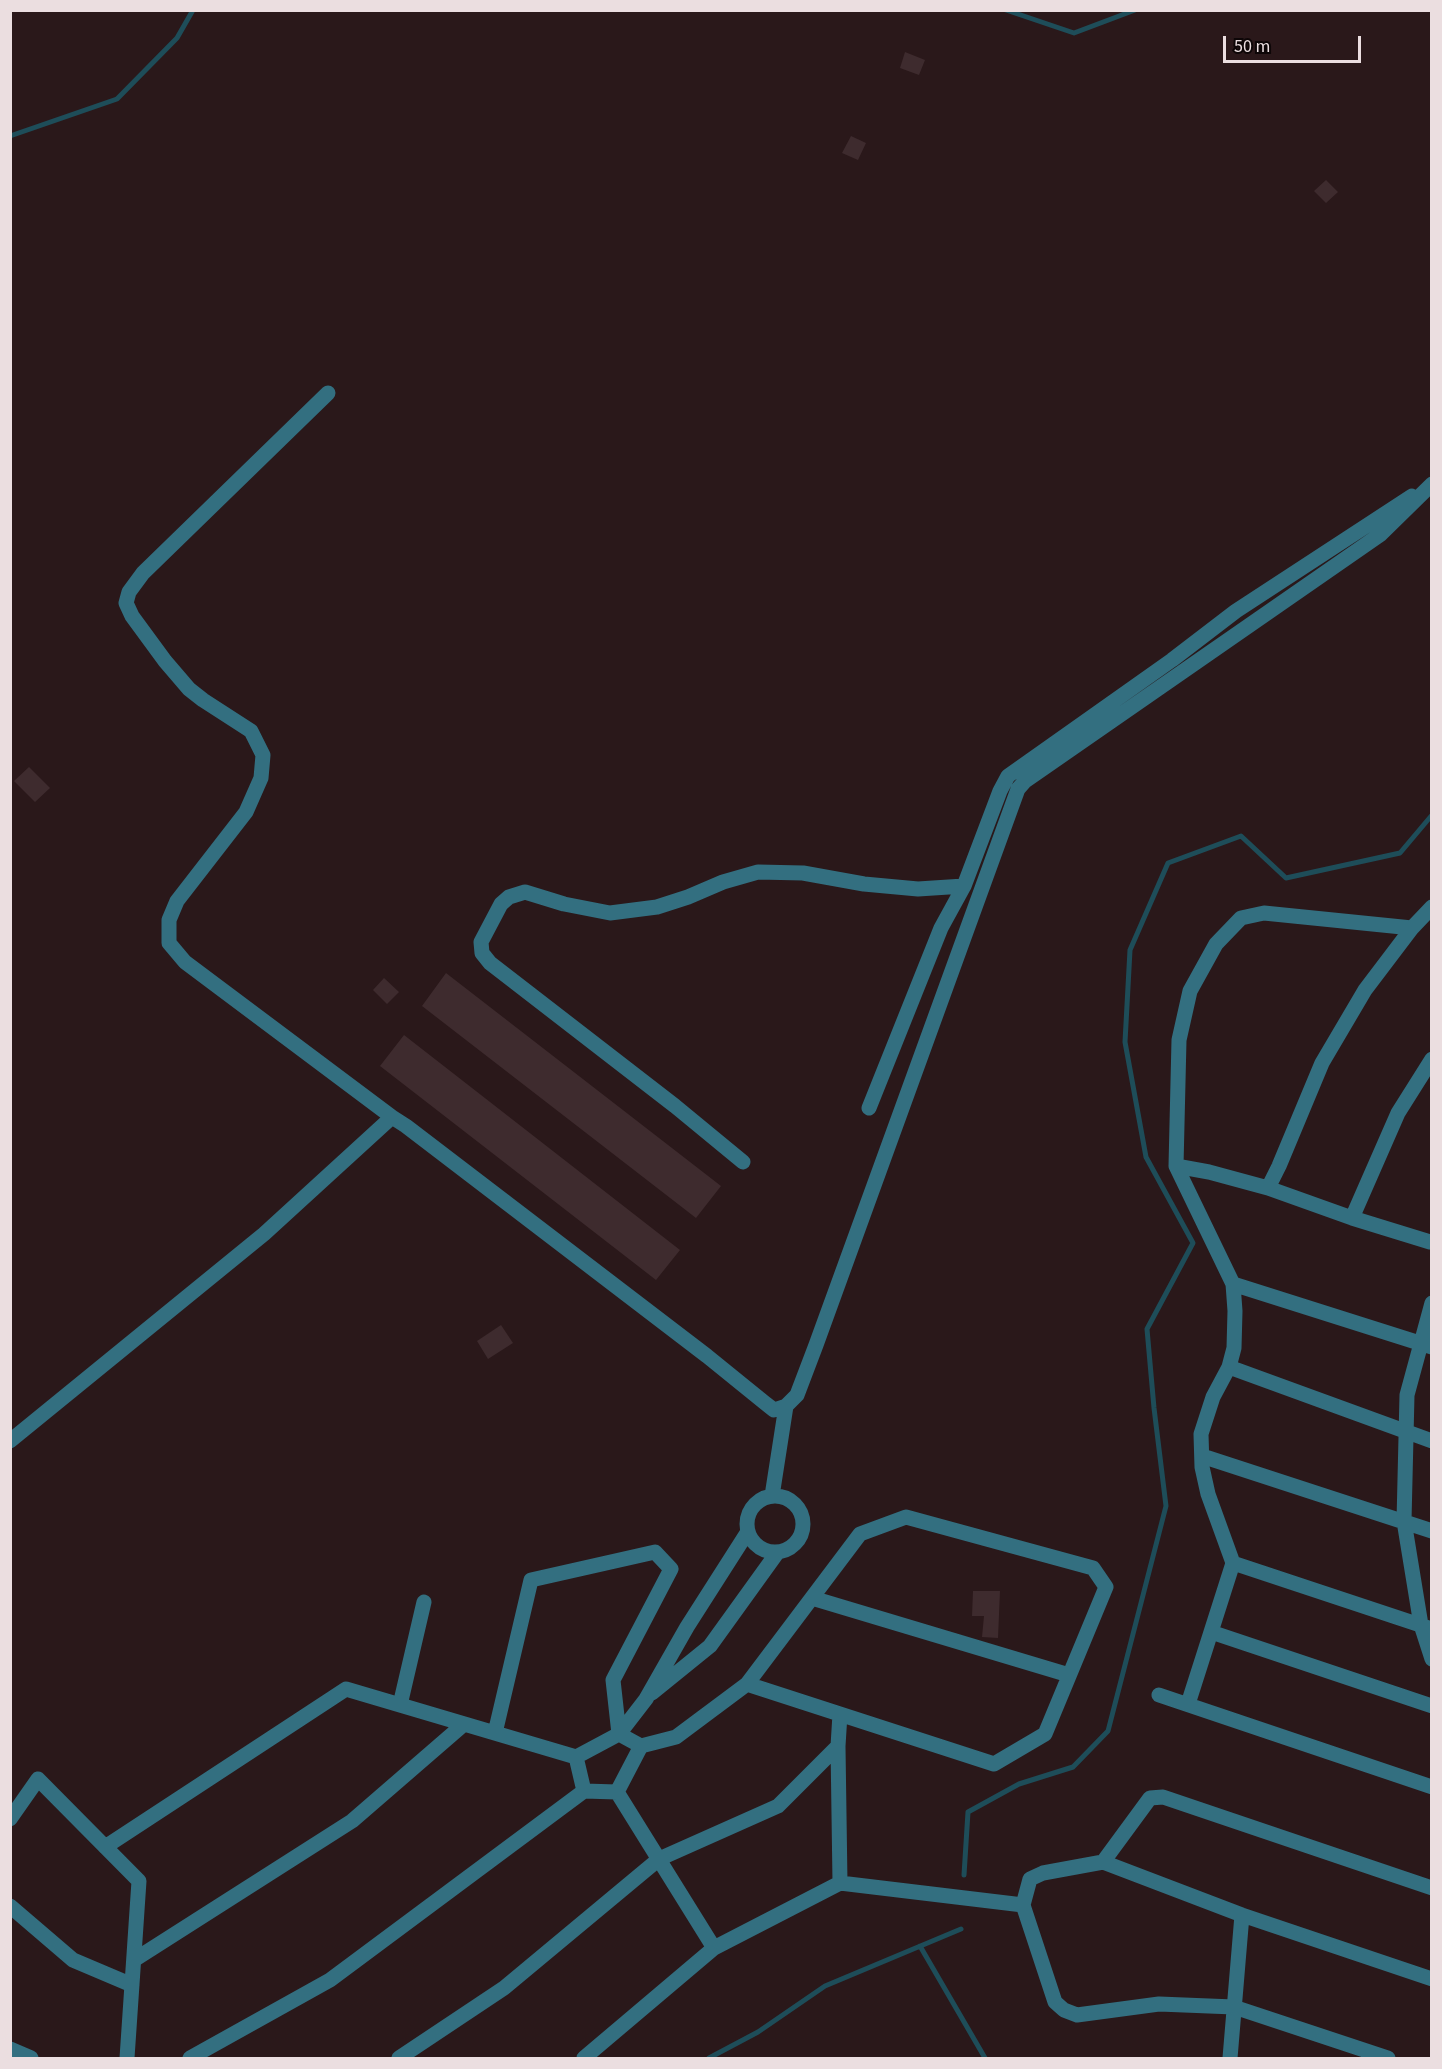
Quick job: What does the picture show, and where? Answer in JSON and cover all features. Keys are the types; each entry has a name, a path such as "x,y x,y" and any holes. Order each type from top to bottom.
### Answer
{"street":[{"path":"328,393 143,573 129,592 126,603 132,616 189,689 251,731 263,755 261,778 246,812 177,902 169,920 169,943 185,962 416,1133 774,1410 786,1406 796,1395 816,1345 1018,789 1025,781 1381,534 1431,484"},
{"path":"870,1108 941,927 964,886 1000,790 1008,776 1172,660 1236,611 1431,484"},
{"path":"743,1162 675,1106 489,963 482,953 482,942 501,904 509,897 525,892 564,904 610,913 657,907 723,882 758,872 803,873 864,885 918,889 964,886"},
{"path":"1268,1188 1322,1064 1365,990 1412,928 1431,907"},
{"path":"1188,1704 1233,1563 1208,1494 1202,1467 1201,1434 1213,1397 1229,1367 1234,1348 1233,1284 1176,1166 1179,1040 1190,991 1216,945 1241,918 1264,914 1412,928"},
{"path":"1352,1218 1398,1113 1431,1059"},
{"path":"10,1441 264,1234 392,1117"},
{"path":"1176,1166 1209,1172 1268,1188 1431,1245"},
{"path":"1233,1284 1426,1345"},
{"path":"1431,1303 1426,1345 1407,1395 1404,1521 1431,1659"},
{"path":"1229,1367 1431,1441"},
{"path":"772,1496 786,1406"},
{"path":"1202,1456 1431,1531"},
{"path":"772,1496 785,1497 795,1505 802,1516 803,1528 798,1540 789,1549 777,1553 764,1551 754,1544 747,1533 746,1520 751,1508 760,1500 772,1496"},
{"path":"619,1734 641,1746 676,1737 747,1684 860,1534 906,1518 1093,1568 1106,1587 1045,1734 994,1764 747,1684"},
{"path":"105,1847 346,1689 576,1757 619,1734 646,1699 687,1627 747,1533"},
{"path":"495,1733 531,1580 655,1552 671,1569 613,1680 619,1734"},
{"path":"646,1699 710,1646 777,1553"},
{"path":"1233,1563 1426,1627"},
{"path":"812,1598 1069,1675"},
{"path":"400,1705 424,1602"},
{"path":"1211,1632 1431,1706"},
{"path":"1159,1695 1431,1787"},
{"path":"840,1714 838,1746 840,1883"},
{"path":"134,1960 352,1821 464,1724"},
{"path":"617,1792 641,1746"},
{"path":"399,2058 504,1988 659,1859 778,1806 838,1746"},
{"path":"576,1757 584,1791"},
{"path":"10,1819 38,1779 140,1881 127,2058"},
{"path":"190,2058 330,1980 584,1791 617,1792"},
{"path":"617,1792 714,1948"},
{"path":"1103,1862 1150,1798 1163,1797 1431,1888"},
{"path":"1388,2058 1234,2007 1159,2004 1077,2015 1064,2010 1055,2002 1023,1905 1030,1879 1043,1873 1103,1862 1242,1915 1431,1979"},
{"path":"584,2058 714,1948 840,1883 1023,1905"},
{"path":"10,1906 73,1960 132,1985"},
{"path":"1230,2058 1242,1915"},
{"path":"10,2049 31,2058"}],"building":[{"path":"905,52 925,60 919,75 900,68"},
{"path":"851,136 866,143 858,160 842,153"},
{"path":"1326,180 1338,192 1326,203 1314,191"},
{"path":"29,767 50,788 35,802 14,781"},
{"path":"446,973 721,1186 696,1218 422,1006"},
{"path":"384,978 399,992 387,1004 373,990"},
{"path":"404,1035 680,1250 656,1280 380,1066"},
{"path":"501,1325 513,1343 488,1359 477,1341"},
{"path":"973,1591 1000,1591 998,1638 982,1637 984,1616 972,1616"}],"waterway":[{"path":"10,136 117,99 177,38 193,10"},
{"path":"1006,10 1074,33 1135,10"},
{"path":"964,1875 968,1812 1019,1784 1073,1767 1108,1731 1166,1506 1147,1329 1193,1243 1146,1157 1125,1042 1130,950 1168,863 1241,836 1286,878 1400,853 1432,815"},
{"path":"709,2058 758,2032 825,1986 961,1929"},
{"path":"920,1946 985,2058"}]}
